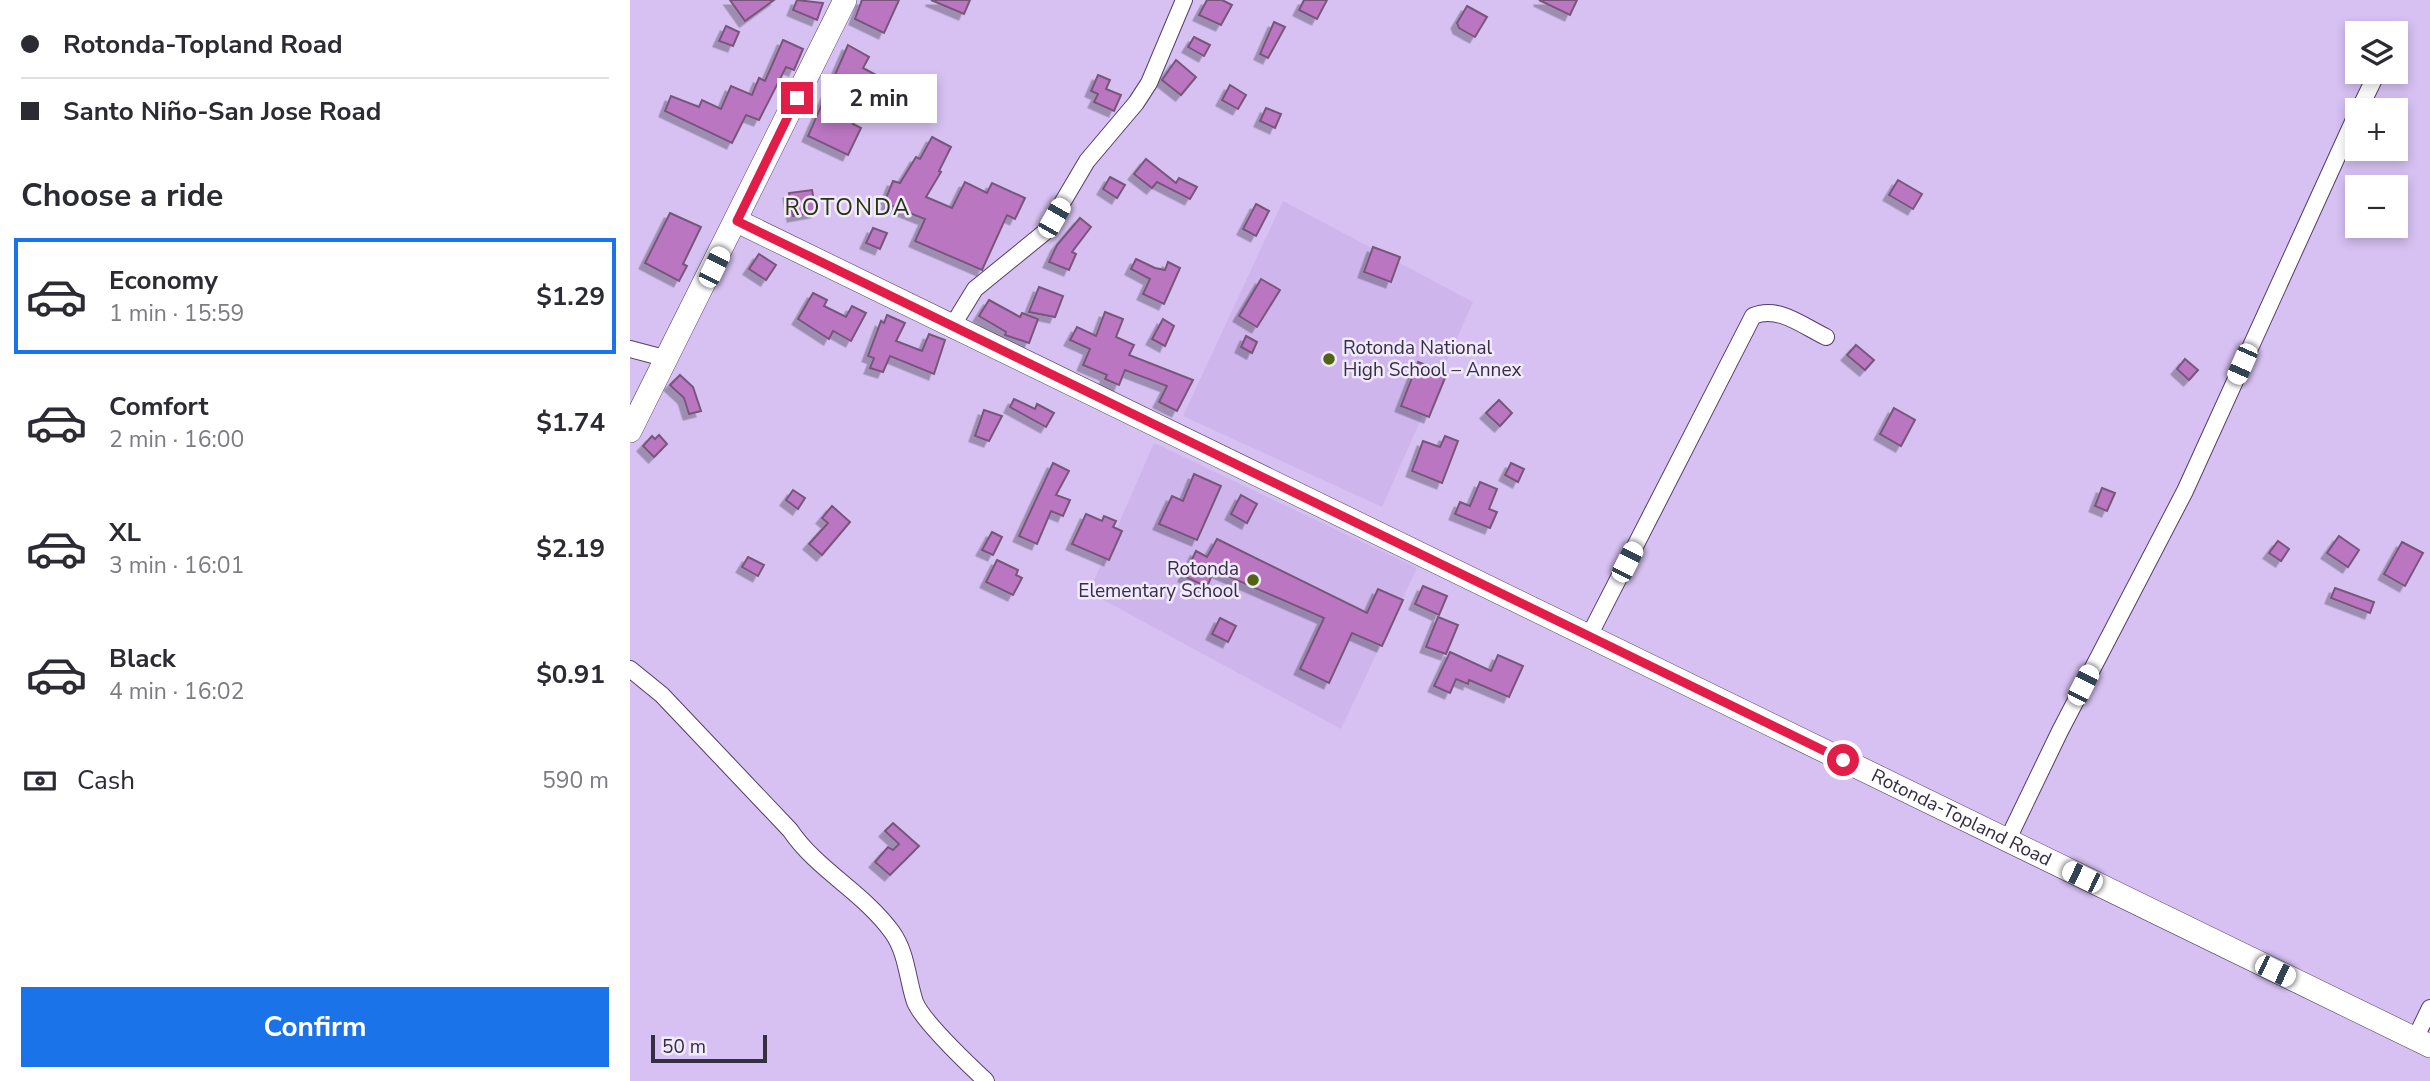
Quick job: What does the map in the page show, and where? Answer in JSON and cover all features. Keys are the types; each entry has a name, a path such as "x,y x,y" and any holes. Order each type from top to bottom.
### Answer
{"main road":[{"path":"630,431 845,0"},
{"name":"Rotonda-Topland Road","path":"737,221 951,328 2422,1042"}],"street":[{"path":"951,328 975,289 1045,232 1087,161 1143,93 1184,0"},
{"path":"2007,841 2071,708 2185,492 2345,141"},
{"path":"1589,636 1753,316 1765,311 1777,313 1826,337"},
{"path":"630,349 668,359"},
{"path":"630,669 662,695 790,830 806,852 837,876 891,931 903,953 919,1009 986,1081"},
{"path":"2422,1042 2430,1008"}],"shaded area":[{"name":"Rotonda National High School – Annex","path":"1283,201 1473,302 1382,507 1183,416"},
{"name":"Rotonda Elementary School","path":"1154,443 1417,568 1341,729 1089,592"}],"building":[{"path":"730,0 774,0 745,21"},
{"path":"797,0 823,3 817,20 793,10"},
{"path":"862,0 899,0 884,33 855,19"},
{"path":"931,0 970,0 964,14"},
{"path":"1207,0 1222,0 1232,5 1221,25 1199,15"},
{"path":"1304,0 1327,0 1317,19 1299,10"},
{"path":"1539,0 1577,0 1570,15"},
{"path":"1467,6 1487,17 1475,37 1459,28 1457,23"},
{"path":"1274,22 1285,27 1268,58 1260,54"},
{"path":"726,26 739,32 733,46 719,41"},
{"path":"1194,37 1210,45 1204,56 1188,47"},
{"path":"783,40 803,49 794,70 786,67 759,120 746,115 732,143 665,111 671,96 699,107 702,100 721,109 731,86 752,95 759,78 765,81"},
{"path":"848,45 869,57 863,68 889,82 882,95 869,88 853,124 861,128 848,155 808,136"},
{"path":"1176,60 1196,77 1181,95 1162,80"},
{"path":"1098,75 1110,80 1106,89 1121,95 1114,111 1094,102 1098,94 1091,91"},
{"path":"1230,85 1246,95 1238,109 1222,100"},
{"path":"1266,108 1281,114 1275,128 1260,121"},
{"path":"932,137 951,147 939,171 941,172 926,197 952,208 965,182 987,193 992,183 1025,198 1015,219 1007,215 982,270 915,241 925,219 887,204 889,199 886,198 893,181 900,183 916,157 920,159"},
{"path":"1146,159 1176,183 1179,178 1197,187 1190,199 1157,182 1152,188 1134,174"},
{"path":"1110,177 1125,185 1117,198 1103,189"},
{"path":"1898,180 1922,194 1913,209 1889,195"},
{"path":"812,190 816,212 793,216 789,193"},
{"path":"1256,204 1269,211 1256,236 1243,229"},
{"path":"670,213 701,227 683,264 687,266 679,281 645,263"},
{"path":"1080,218 1091,227 1072,252 1076,254 1069,270 1049,262 1057,245"},
{"path":"873,228 887,233 880,249 866,243"},
{"path":"1373,247 1400,257 1391,282 1364,272"},
{"path":"759,254 776,265 766,280 749,269"},
{"path":"1136,259 1155,268 1165,270 1168,262 1180,268 1164,304 1143,294 1150,279 1131,269"},
{"path":"1261,279 1280,290 1257,327 1239,316"},
{"path":"1039,287 1063,296 1055,317 1029,312"},
{"path":"813,293 827,300 824,306 846,317 852,306 866,313 851,341 833,331 829,339 798,319"},
{"path":"989,300 1020,317 1022,313 1038,319 1029,343 1005,335 1006,332 979,316"},
{"path":"1105,312 1123,319 1116,337 1134,345 1129,355 1193,380 1177,411 1159,402 1167,386 1125,370 1119,385 1105,379 1107,375 1083,365 1090,349 1070,340 1077,327 1096,336"},
{"path":"887,315 905,323 896,341 922,351 929,334 945,340 934,374 890,356 883,372 870,368 874,358 868,356 881,321 884,323"},
{"path":"1163,319 1174,326 1165,346 1152,339"},
{"path":"1246,336 1257,342 1252,353 1241,347"},
{"path":"1856,345 1874,360 1865,370 1847,355"},
{"path":"2185,359 2198,370 2189,380 2177,369"},
{"path":"1418,362 1447,373 1429,417 1401,406"},
{"path":"680,375 693,387 701,411 689,414 684,398 670,385"},
{"path":"1014,399 1035,409 1037,404 1054,413 1046,427 1010,407"},
{"path":"1499,400 1512,413 1500,426 1486,413"},
{"path":"1894,408 1915,420 1901,446 1880,434"},
{"path":"984,410 1002,416 989,441 975,436"},
{"path":"659,435 667,444 654,457 643,446 652,436 655,439"},
{"path":"1445,436 1458,441 1442,483 1412,471 1423,441 1440,447"},
{"path":"1053,463 1069,471 1056,495 1070,500 1063,516 1051,511 1037,544 1019,536"},
{"path":"1511,463 1524,469 1518,482 1505,475"},
{"path":"1194,474 1221,486 1197,540 1159,524 1172,496 1183,501"},
{"path":"1480,482 1497,489 1489,509 1497,512 1490,528 1455,514 1460,502 1470,506"},
{"path":"2102,488 2115,493 2107,511 2095,506"},
{"path":"793,490 805,498 798,509 786,500"},
{"path":"1241,495 1257,504 1247,523 1231,514"},
{"path":"832,506 850,522 822,555 809,544 828,523 822,518"},
{"path":"1086,514 1102,521 1104,516 1116,521 1113,527 1122,531 1109,560 1072,544"},
{"path":"992,532 1002,537 993,555 982,550"},
{"path":"2339,536 2359,550 2348,567 2327,553"},
{"path":"1217,539 1367,613 1378,589 1403,600 1382,646 1352,633 1329,683 1300,669 1324,618 1214,570 1207,587 1184,576 1196,551 1207,557"},
{"path":"2278,541 2289,549 2281,561 2269,553"},
{"path":"2402,542 2423,553 2405,586 2384,574"},
{"path":"748,557 764,565 758,576 742,567"},
{"path":"997,560 1018,570 1016,575 1022,578 1013,595 986,582"},
{"path":"1423,586 1447,596 1439,615 1415,604"},
{"path":"2335,588 2374,602 2370,613 2331,598"},
{"path":"1438,617 1458,625 1446,654 1426,647"},
{"path":"1220,618 1236,626 1228,642 1212,634"},
{"path":"1450,652 1491,671 1498,655 1523,666 1509,697 1469,680 1468,684 1456,679 1450,693 1434,686"},
{"path":"893,823 919,846 890,875 875,862 888,847 893,850 899,844 885,831"}],"place":[{"name":"Rotonda National High School – Annex","path":"1329,359"},
{"name":"Rotonda Elementary School","path":"1253,580"}],"district":[{"name":"ROTONDA","path":"848,207"}],"route":[{"path":"797,98 737,221 1349,522 1843,760"}]}
